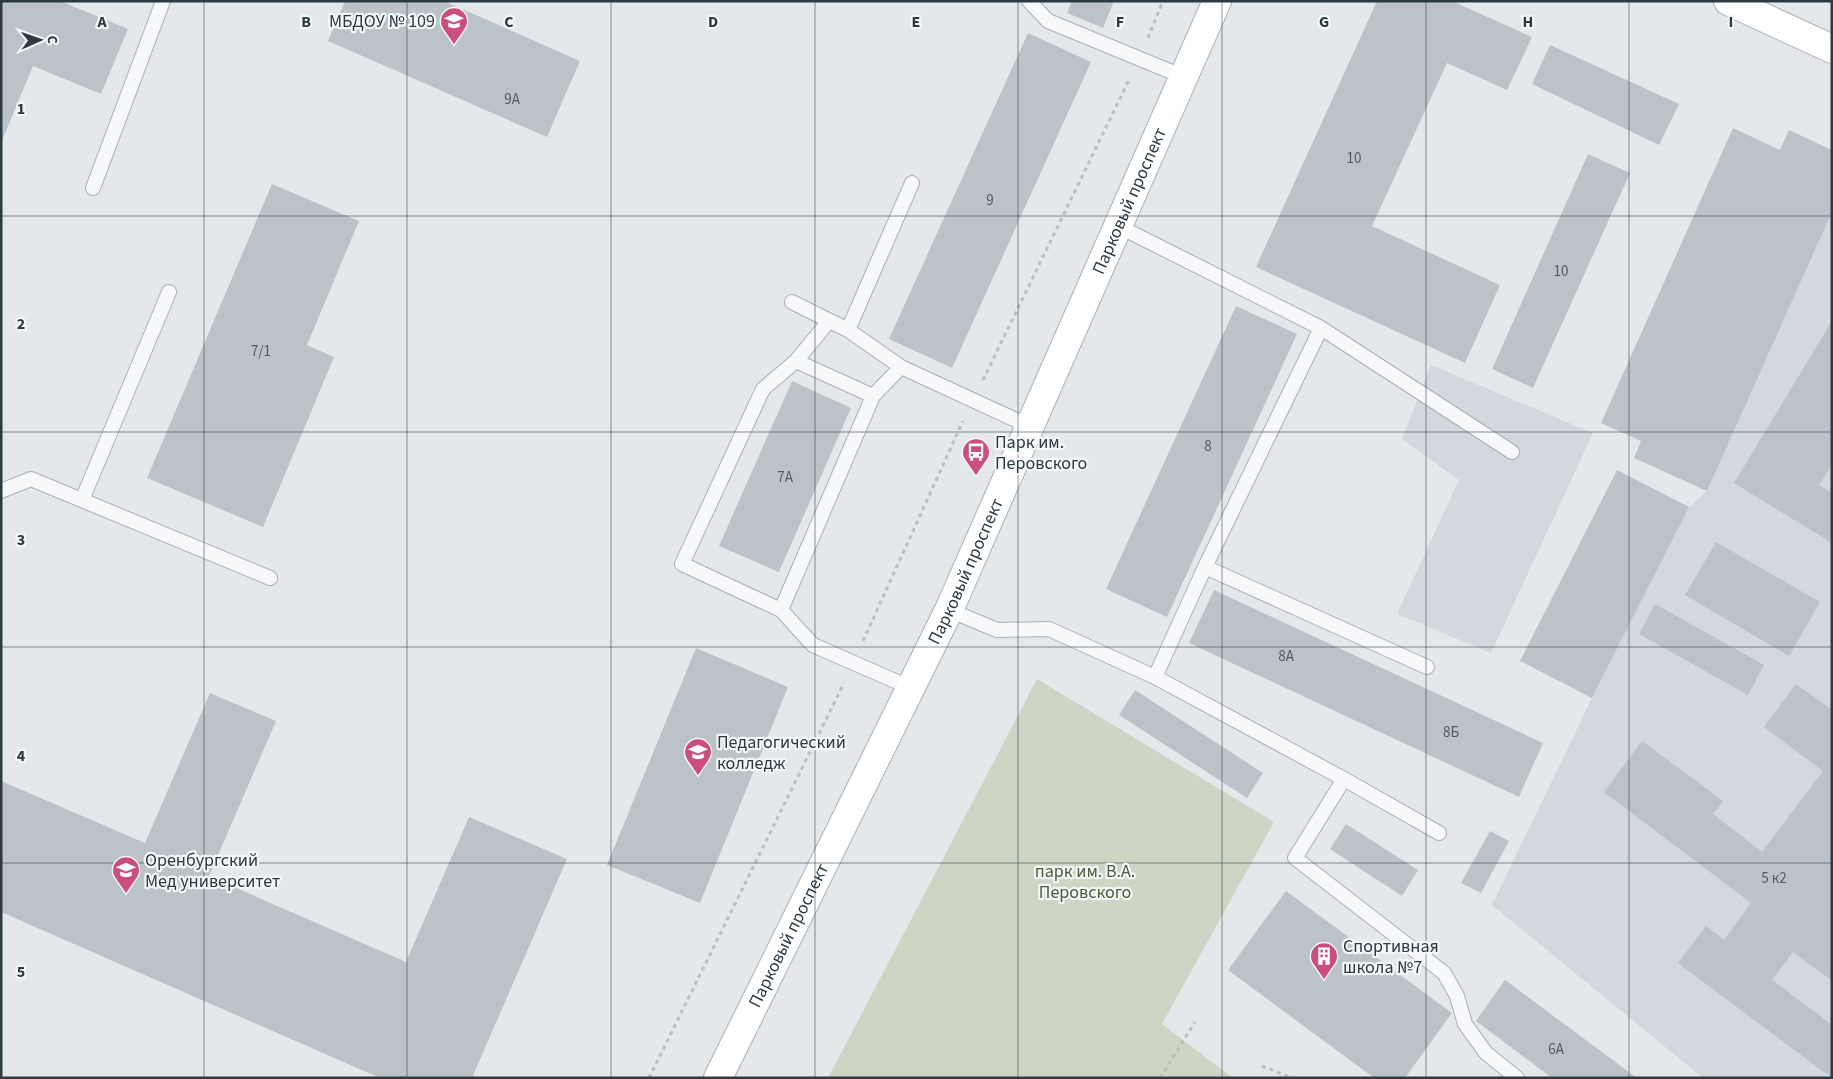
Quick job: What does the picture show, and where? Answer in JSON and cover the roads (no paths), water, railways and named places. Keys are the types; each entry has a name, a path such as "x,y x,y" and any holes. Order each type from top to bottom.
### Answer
{"main road":[{"name":"Парковый проспект","path":"718,1078 949,610 1217,1"},
{"path":"1728,1 1832,49"}],"lane":[{"path":"93,188 163,1"},
{"path":"1029,1 1048,21 1184,77"},
{"path":"848,330 912,183"},
{"path":"1118,226 1321,328 1512,452"},
{"path":"82,500 169,292"},
{"path":"792,302 848,330 901,367 1029,426"},
{"path":"829,321 796,361 763,389 682,564 781,610 813,645 853,665 911,688"},
{"path":"1155,677 1205,567 1321,328"},
{"path":"796,361 873,396"},
{"path":"781,610 873,396 901,367"},
{"path":"1,491 31,479 270,578"},
{"path":"1205,567 1427,667"},
{"path":"949,610 997,630 1049,629 1155,677 1344,779 1439,833"},
{"path":"1344,779 1295,858 1444,973 1456,996 1465,1024 1486,1054 1517,1078"}],"place":[{"name":"МБДОУ № 109","path":"454,45"},
{"name":"Парк им. Перовского","path":"976,476"},
{"name":"Педагогический колледж","path":"698,776"},
{"name":"Оренбургский Мед университет","path":"126,894"},
{"name":"Спортивная школа №7","path":"1324,980"}],"park label":[{"name":"парк им. В.А. Перовского","path":"1085,881"}]}
